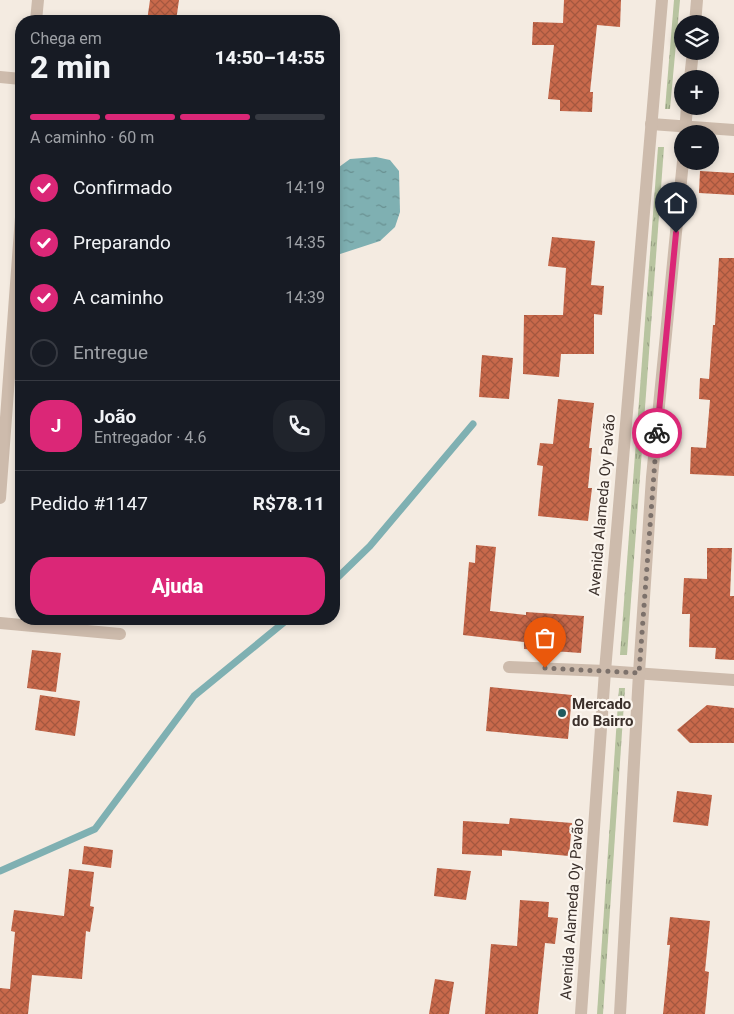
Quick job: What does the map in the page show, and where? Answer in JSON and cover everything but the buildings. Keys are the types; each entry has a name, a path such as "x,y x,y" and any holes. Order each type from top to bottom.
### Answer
{"street":[{"path":"37,15 38,0"},
{"name":"Avenida Alameda Oy Pavão","path":"581,1014 604,671 662,0"},
{"path":"696,15 697,0"},
{"path":"0,77 15,78"},
{"path":"651,124 674,128"},
{"path":"719,130 734,130"},
{"path":"620,1014 652,477 682,170"},
{"path":"0,498 15,297"},
{"path":"0,623 15,624"},
{"path":"22,625 120,634"},
{"path":"510,667 734,680"}],"green space":[{"path":"674,0 680,0 679,15 674,15 674,60 670,109 665,109"},
{"path":"658,147 664,147 627,655 620,655"},
{"path":"619,688 625,688 603,1014 597,1014"}],"water":[{"path":"376,157 390,160 399,171 400,212 395,227 380,241 340,254 340,166 350,159"}],"waterway":[{"path":"340,575 370,546 473,424"},
{"path":"0,871 95,829 194,696 281,625"}],"way so far":[{"path":"545,668 639,673 652,477 657,433"}],"place":[{"name":"Mercado do Bairro","path":"562,713"}],"route":[{"path":"657,433 676,233"}]}
